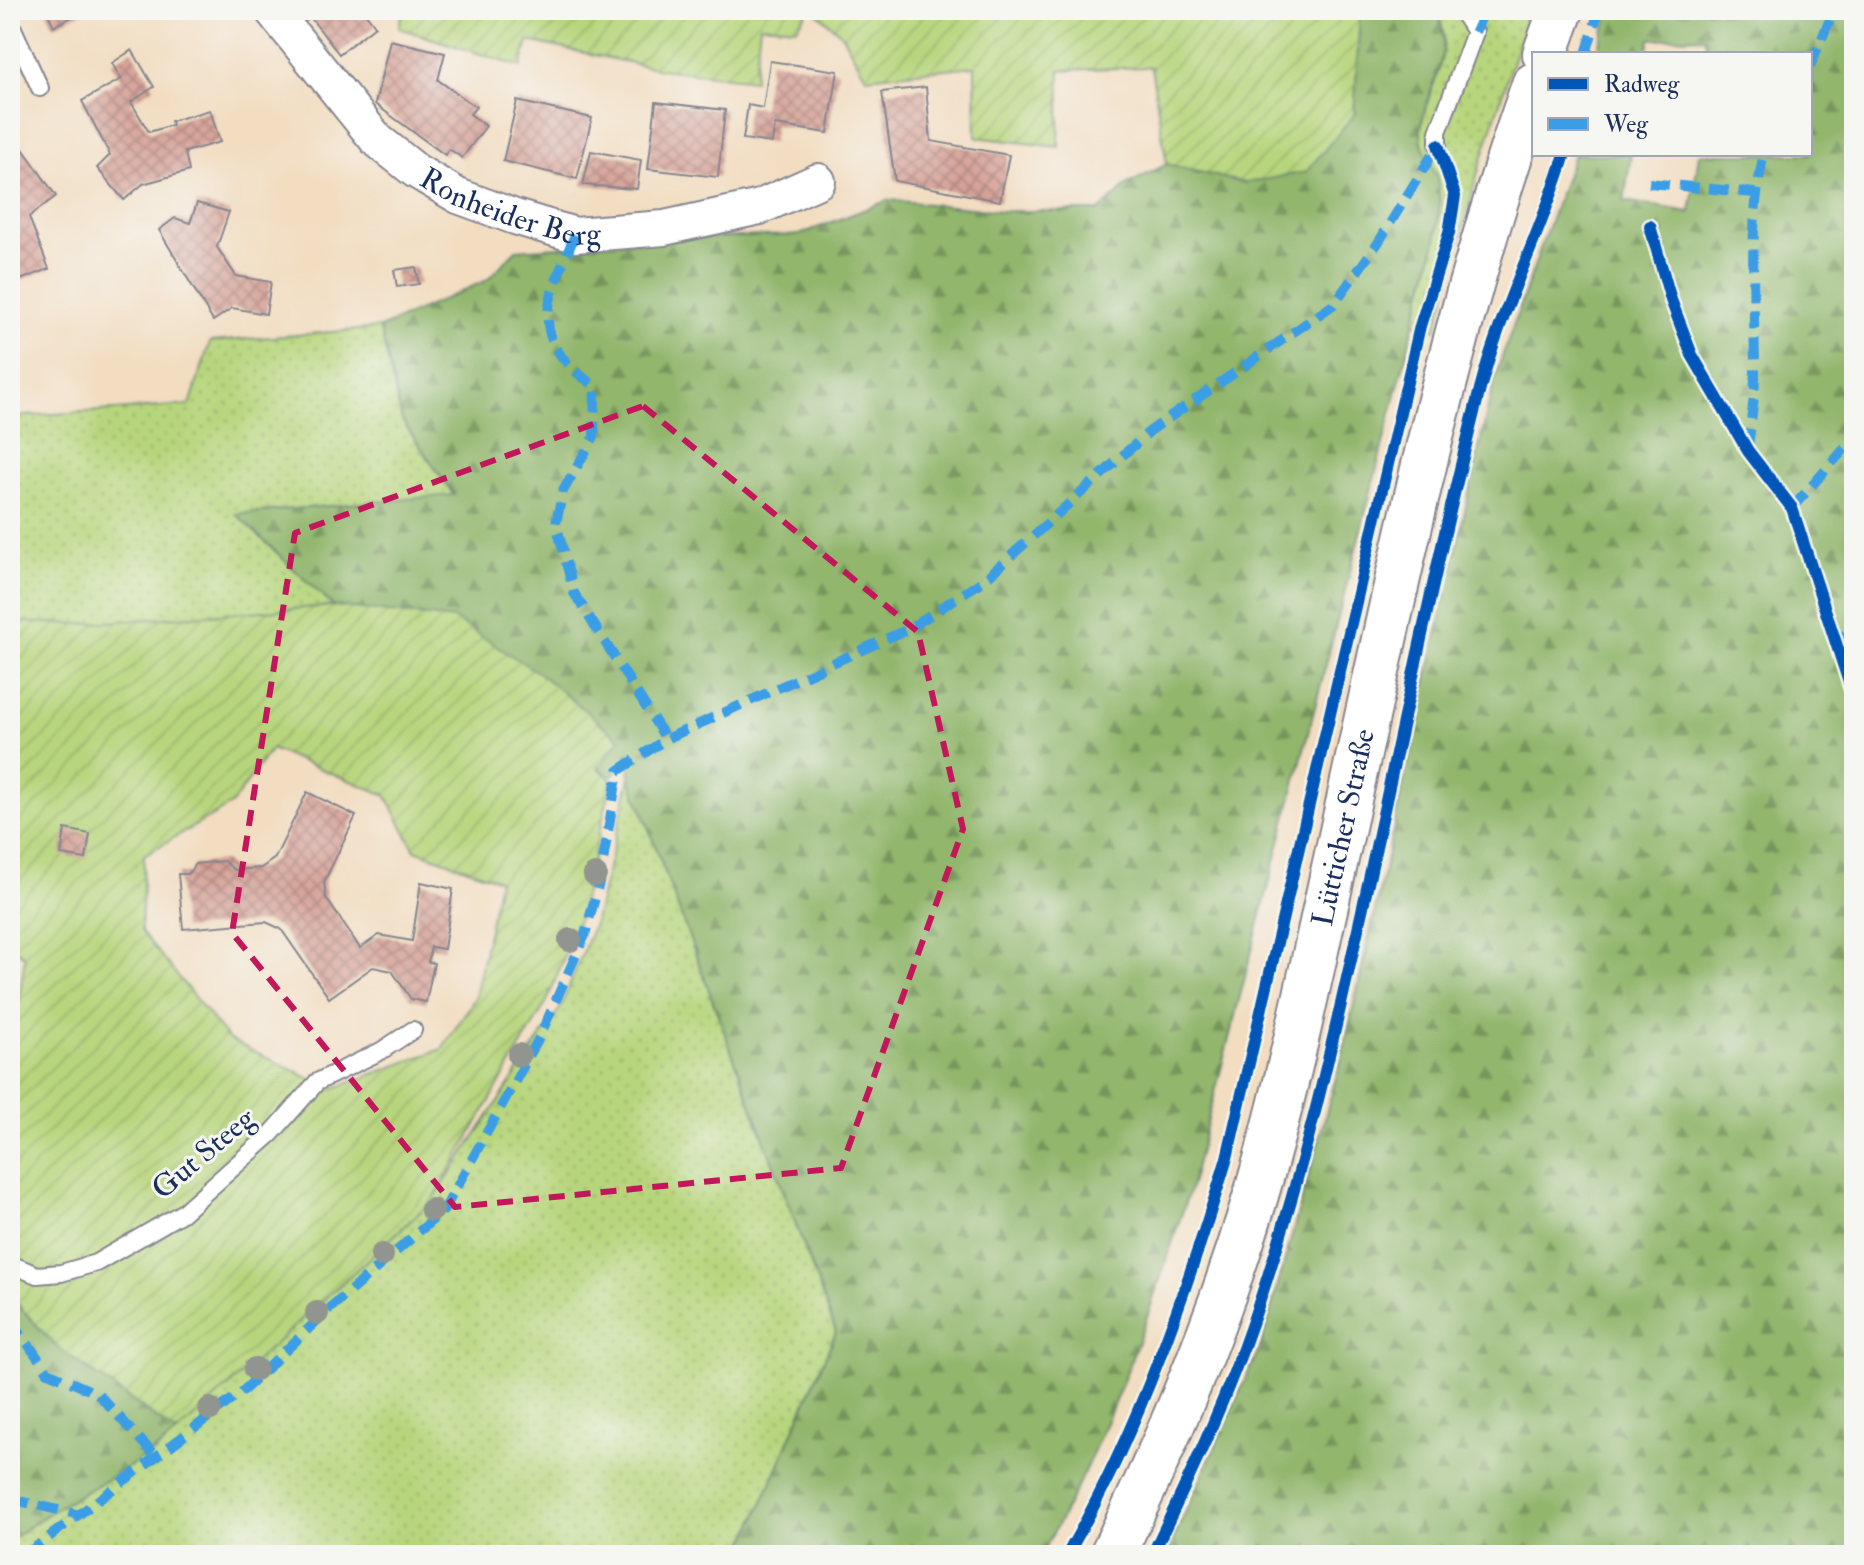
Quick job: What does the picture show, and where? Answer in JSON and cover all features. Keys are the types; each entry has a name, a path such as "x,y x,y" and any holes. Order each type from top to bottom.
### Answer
{"main road":[{"path":"1546,52 1561,10"},
{"name":"Lütticher Straße","path":"1112,1555 1209,1333 1253,1206 1296,1041 1443,385 1513,144 1532,91"}],"street":[{"name":"Ronheider Berg","path":"272,10 377,140 416,171 458,196 515,217 575,235 664,228 760,207 818,181"}],"lane":[{"path":"1438,145 1438,132 1475,32 1461,10"},
{"path":"10,22 40,88"},
{"name":"Gut Steeg","path":"10,1264 37,1275 61,1273 96,1263 182,1213 272,1133 317,1082 381,1051 413,1030"}],"highlighted area":[{"path":"643,406 918,632 963,829 841,1168 455,1207 232,933 295,533"}],"green space":[{"path":"403,10 809,10 797,28 760,25 754,80 660,69 528,41 521,67 399,28"},
{"path":"814,10 1360,10 1354,115 1306,172 1245,183 1167,164 1151,67 1060,70 1059,147 976,137 975,66 866,77 841,34"},
{"path":"1360,10 1436,10 1442,26 1442,55 1421,128 1423,147 1438,182 1437,236 1191,1185 1126,1374 1087,1466 1041,1555 740,1555 836,1332 630,778 628,753 611,779 454,619 333,606 236,514 454,495 402,420 380,328 487,280 516,250 671,239 799,235 889,200 1002,211 1099,211 1128,184 1167,164 1245,183 1354,115"},
{"path":"1436,10 1529,10 1477,175 1436,330 1413,322 1438,229 1438,188 1421,136 1424,112 1442,55 1442,25"},
{"path":"1610,10 1854,10 1854,1555 1166,1555 1261,1345 1343,1053 1495,377 1573,156 1631,156 1624,201 1690,212 1699,156 1812,156 1812,52 1707,52 1705,37 1650,39 1647,52 1598,52"},
{"path":"380,328 402,420 454,496 237,514 333,606 80,624 10,622 10,417 190,405 210,342"},
{"path":"333,606 454,619 539,673 620,739 598,768 611,779 608,797 579,918 547,1001 433,1200 177,1433 56,1346 10,1296 10,1064 25,957 10,945 10,622 80,624","holes":["271,749 386,795 415,850 499,880 475,998 442,1049 332,1089 228,1039 141,931 144,855 231,805"]},
{"path":"630,778 836,1332 740,1555 10,1555 10,1541 33,1522 156,1451 433,1200 561,1007 595,921"},
{"path":"10,1296 56,1346 177,1433 137,1462 51,1512 10,1541"}],"building":[{"path":"46,10 86,10 54,26"},
{"path":"297,10 363,10 375,26 339,54 310,17 306,21"},
{"path":"390,40 445,53 438,80 476,107 470,114 486,126 462,158 449,149 445,155 375,104"},
{"path":"132,50 154,87 131,102 149,132 172,125 171,121 210,110 220,142 185,152 189,171 143,184 124,200 97,168 110,155 82,101 121,79 112,63"},
{"path":"770,61 838,71 828,133 775,125 772,143 743,139 748,105 763,108"},
{"path":"926,87 931,141 1009,155 1000,201 895,181 882,92"},
{"path":"517,101 592,118 577,179 503,161"},
{"path":"656,102 725,110 718,177 648,169"},
{"path":"19,143 56,196 29,217 49,269 10,284 10,150"},
{"path":"591,151 641,160 637,189 583,185"},
{"path":"197,203 229,212 217,247 236,276 271,282 266,314 232,308 213,321 159,230 175,218 190,223"},
{"path":"416,267 419,284 397,287 394,270"},
{"path":"307,792 356,816 324,882 326,898 360,948 379,935 412,941 421,882 453,889 444,949 431,947 428,962 434,963 426,1002 411,999 392,971 373,967 329,998 281,929 266,922 183,929 178,874 188,874 195,864 224,861 234,870 261,868 275,858"},
{"path":"65,829 90,834 86,859 61,855"}],"marked path":[{"path":"1475,32 1485,10"},
{"path":"1587,52 1599,10"},
{"path":"1812,61 1834,10"},
{"path":"25,1555 242,1392 327,1311 444,1210 540,1036 585,935 600,879 618,771 666,739 910,628 984,580 1150,431 1333,305 1378,243 1438,145"},
{"path":"1748,449 1755,384 1755,209 1764,156"},
{"path":"1649,183 1755,193"},
{"path":"575,235 556,280 548,318 550,335 558,352 595,386 594,437 563,491 556,523 574,593 666,739"},
{"path":"1792,508 1854,438"},
{"path":"1834,633 1854,641"},
{"path":"10,1319 48,1372 98,1394 157,1458"},
{"path":"10,1499 80,1515"}],"cycle path":[{"path":"1067,1555 1093,1508 1138,1411 1195,1260 1227,1158 1420,326 1449,233 1455,196 1438,145"},
{"path":"1152,1555 1234,1373 1283,1229 1330,1050 1480,389 1499,329 1564,156"},
{"path":"1650,226 1671,300 1692,355 1748,451 1792,508 1854,698"}]}
